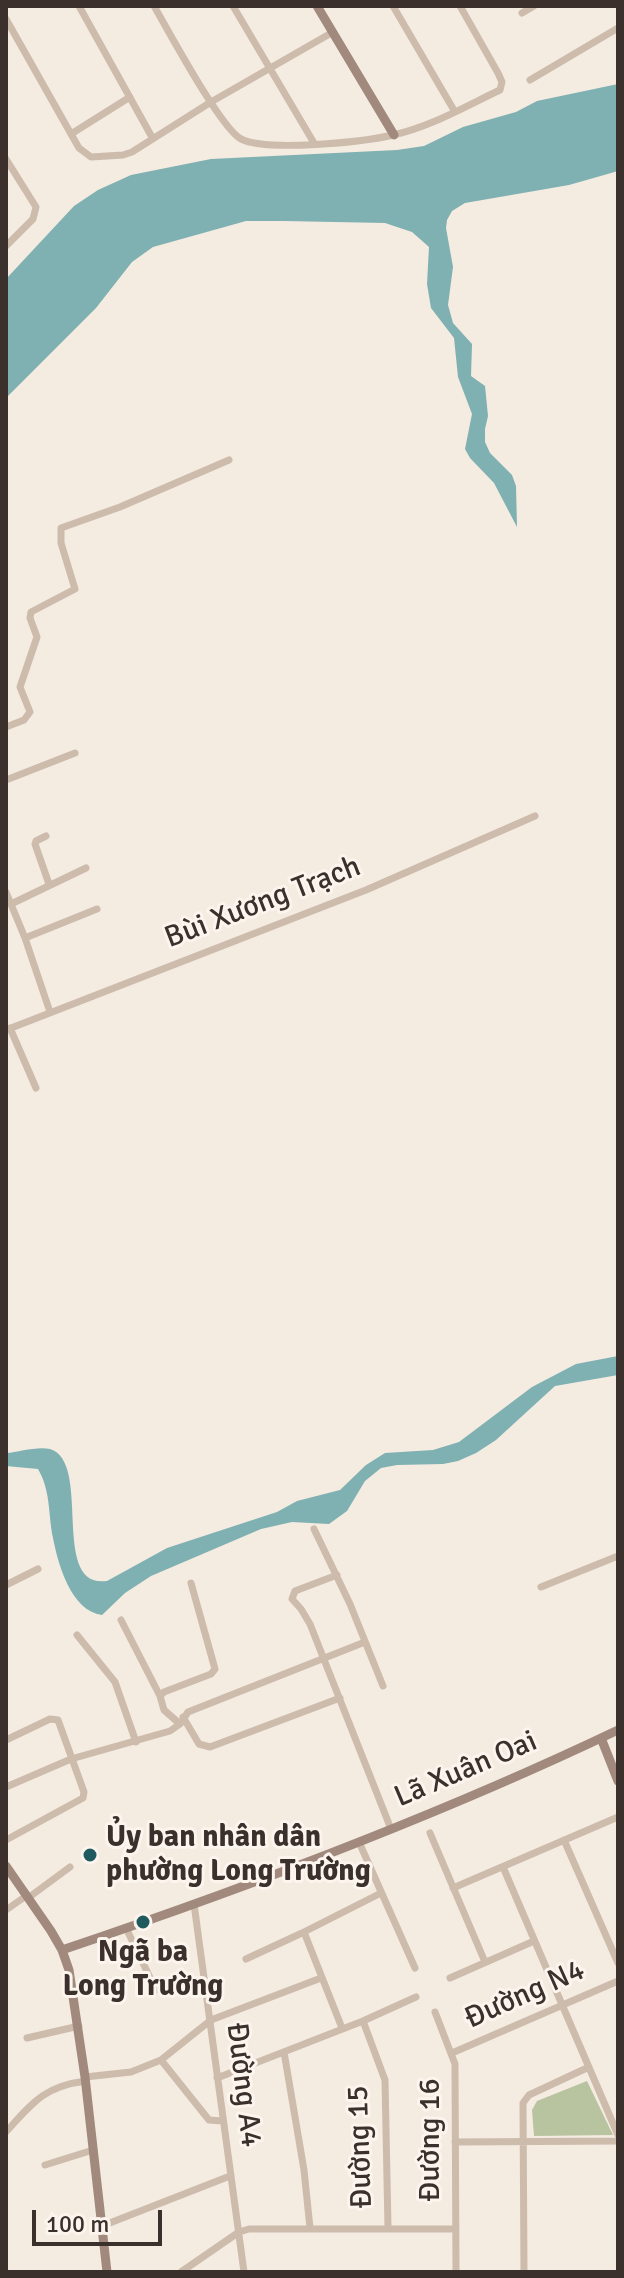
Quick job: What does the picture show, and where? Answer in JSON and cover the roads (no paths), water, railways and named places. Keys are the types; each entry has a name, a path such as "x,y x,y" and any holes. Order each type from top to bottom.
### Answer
{"main road":[{"path":"317,6 394,135"},
{"name":"Lã Xuân Oai","path":"62,1950 359,1842 618,1730"},
{"path":"601,1738 618,1781"},
{"path":"6,1866 62,1950 75,1996 107,2272"}],"street":[{"path":"79,6 153,139"},
{"path":"154,6 211,102 240,138 266,144 394,135 455,112 500,90 502,82 460,6"},
{"path":"233,6 314,143"},
{"path":"393,6 455,112"},
{"path":"522,13 534,6"},
{"path":"6,19 79,148 91,157 123,155 333,32"},
{"path":"530,80 618,28"},
{"path":"71,134 130,97"},
{"path":"6,159 36,207 33,219 6,246"},
{"path":"6,727 24,720 30,712 20,687 37,637 30,615 36,608 75,589 61,543 61,528 120,507 229,460"},
{"path":"6,780 75,753"},
{"name":"Bùi Xương Trạch","path":"8,1029 366,890 535,816"},
{"path":"46,836 35,844 49,884"},
{"path":"11,904 86,868"},
{"path":"6,892 50,1012"},
{"path":"25,938 97,909"},
{"path":"8,1029 36,1088"},
{"path":"314,1529 337,1575 383,1686"},
{"path":"541,1587 618,1556"},
{"path":"6,1585 38,1569"},
{"path":"337,1575 295,1591 292,1595 310,1624 391,1829"},
{"path":"160,1696 211,1674 215,1669 191,1583"},
{"path":"121,1620 160,1696 164,1710 181,1721 199,1744 210,1747 340,1698"},
{"path":"77,1635 115,1682 136,1742"},
{"path":"6,1787 71,1759 170,1731 188,1712 365,1642"},
{"path":"6,1740 58,1720 84,1792 83,1798 6,1840"},
{"path":"453,1888 618,1817"},
{"path":"430,1833 485,1962"},
{"path":"564,1840 618,1963"},
{"path":"359,1842 415,1968"},
{"path":"6,1910 70,1867"},
{"path":"455,2142 618,2138 503,1867"},
{"path":"246,1959 381,1893"},
{"name":"Đường A4","path":"194,1904 244,2272"},
{"path":"126,1928 156,1990"},
{"path":"304,1932 342,2028"},
{"path":"450,1978 534,1941"},
{"path":"6,2132 40,2096 66,2083 131,2072 161,2060 211,2020 321,1978"},
{"name":"Đường N4","path":"452,2053 618,1981"},
{"path":"217,2078 416,1997"},
{"name":"Đường 16","path":"435,2012 455,2064 456,2272"},
{"name":"Đường 15","path":"363,2021 385,2080 388,2228"},
{"path":"27,2038 79,2026"},
{"path":"284,2052 304,2170 310,2228"},
{"path":"161,2060 209,2120 223,2121"},
{"path":"524,2272 523,2103 526,2097 589,2067"},
{"path":"45,2165 93,2150"},
{"path":"102,2226 230,2176"},
{"path":"181,2272 239,2232 249,2229 456,2229"}],"water":[{"path":"618,84 618,171 569,185 465,203 452,211 447,220 453,267 448,305 453,323 472,344 471,376 485,386 488,416 485,442 490,453 512,475 516,486 517,527 494,483 465,449 472,414 458,377 454,338 431,308 427,284 429,247 412,232 385,223 246,221 153,247 132,262 96,308 6,398 6,279 74,206 98,190 131,175 211,159 424,146 463,127 516,112 537,101"},
{"path":"618,1356 618,1375 555,1386 496,1440 476,1453 443,1464 381,1468 365,1481 347,1511 329,1524 292,1522 261,1529 151,1576 125,1593 102,1615 82,1605 68,1585 55,1549 47,1494 38,1469 6,1466 6,1453 34,1449 50,1449 62,1459 69,1476 75,1546 80,1566 90,1578 107,1581 167,1548 277,1512 297,1501 340,1490 366,1465 385,1453 433,1450 459,1442 532,1387 576,1364"}],"place":[{"name":"Ủy ban nhân dân phường Long Trường","path":"90,1855"},
{"name":"Ngã ba Long Trường","path":"143,1922"}]}
